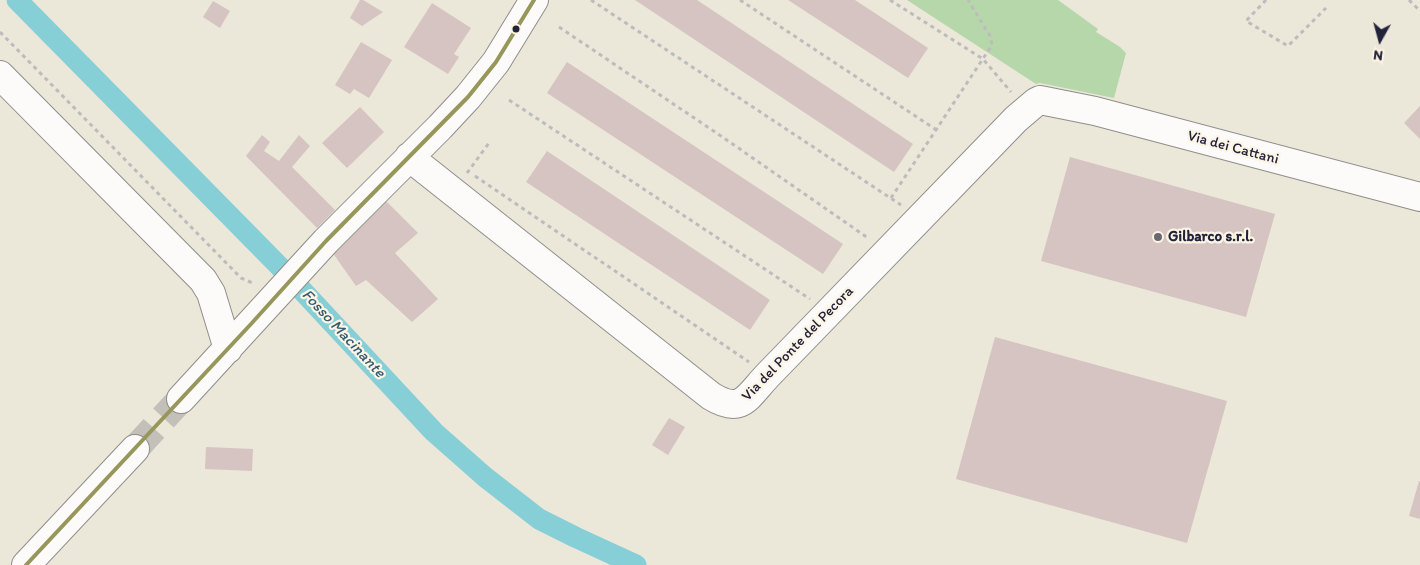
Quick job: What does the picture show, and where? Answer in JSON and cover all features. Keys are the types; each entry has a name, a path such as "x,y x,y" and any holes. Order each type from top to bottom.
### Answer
{"street":[{"path":"181,399 326,240 451,115 496,62 534,0"},
{"path":"0,75 189,264 240,336"},
{"name":"Via del Ponte del Pecora","path":"409,157 459,180 710,396 729,405 739,404 745,400 1016,119 1036,102 1046,100"},
{"name":"Via dei Cattani","path":"1046,100 1114,116 1420,197"},
{"path":"26,565 135,449"}],"path":[{"path":"591,0 902,206"},
{"path":"740,0 935,129"},
{"path":"890,0 983,59 1016,98"},
{"path":"891,198 992,45 990,36 968,0"},
{"path":"1266,0 1246,21 1288,46 1326,8"},
{"path":"1409,0 1420,11"},
{"path":"558,28 721,136 876,243"},
{"path":"0,32 241,278 278,293"},
{"path":"509,100 817,303"},
{"path":"490,143 459,180 756,367"}],"green space":[{"path":"907,0 1058,0 1098,29 1096,32 1126,53 1114,98 1040,83 1036,84"}],"building":[{"path":"360,0 383,12 362,26 350,18"},
{"path":"635,0 697,0 913,144 894,172"},
{"path":"788,0 855,0 928,48 908,78"},
{"path":"213,1 230,11 220,28 203,17"},
{"path":"432,3 471,28 454,54 459,57 448,74 404,47"},
{"path":"361,42 392,60 369,98 354,89 350,94 335,85"},
{"path":"567,62 843,244 823,274 547,93"},
{"path":"1420,106 1420,139 1404,123"},
{"path":"360,107 384,132 347,168 322,143"},
{"path":"262,135 270,142 264,151 279,161 299,135 310,146 292,167 335,210 317,228 246,156"},
{"path":"547,151 770,300 750,330 526,182"},
{"name":"Gilbarco s.r.l.","path":"1070,157 1275,214 1246,317 1041,261"},
{"path":"381,196 418,233 395,253 438,299 412,322 366,280 356,286 330,249"},
{"path":"995,337 1227,401 1187,543 956,479"},
{"path":"669,418 685,427 668,455 652,445"},
{"path":"206,447 253,449 252,471 205,469"},
{"path":"1420,481 1420,519 1409,516"}],"waterway":[{"name":"Fosso Macinante","path":"17,0 285,272 434,432 485,477 539,519 636,565"}],"tunnel":[{"path":"135,449 181,399"}],"transit line":[{"path":"26,565 326,241 468,97 496,62 534,0"}],"place":[{"name":"Gilbarco s.r.l.","path":"1158,237"}]}
